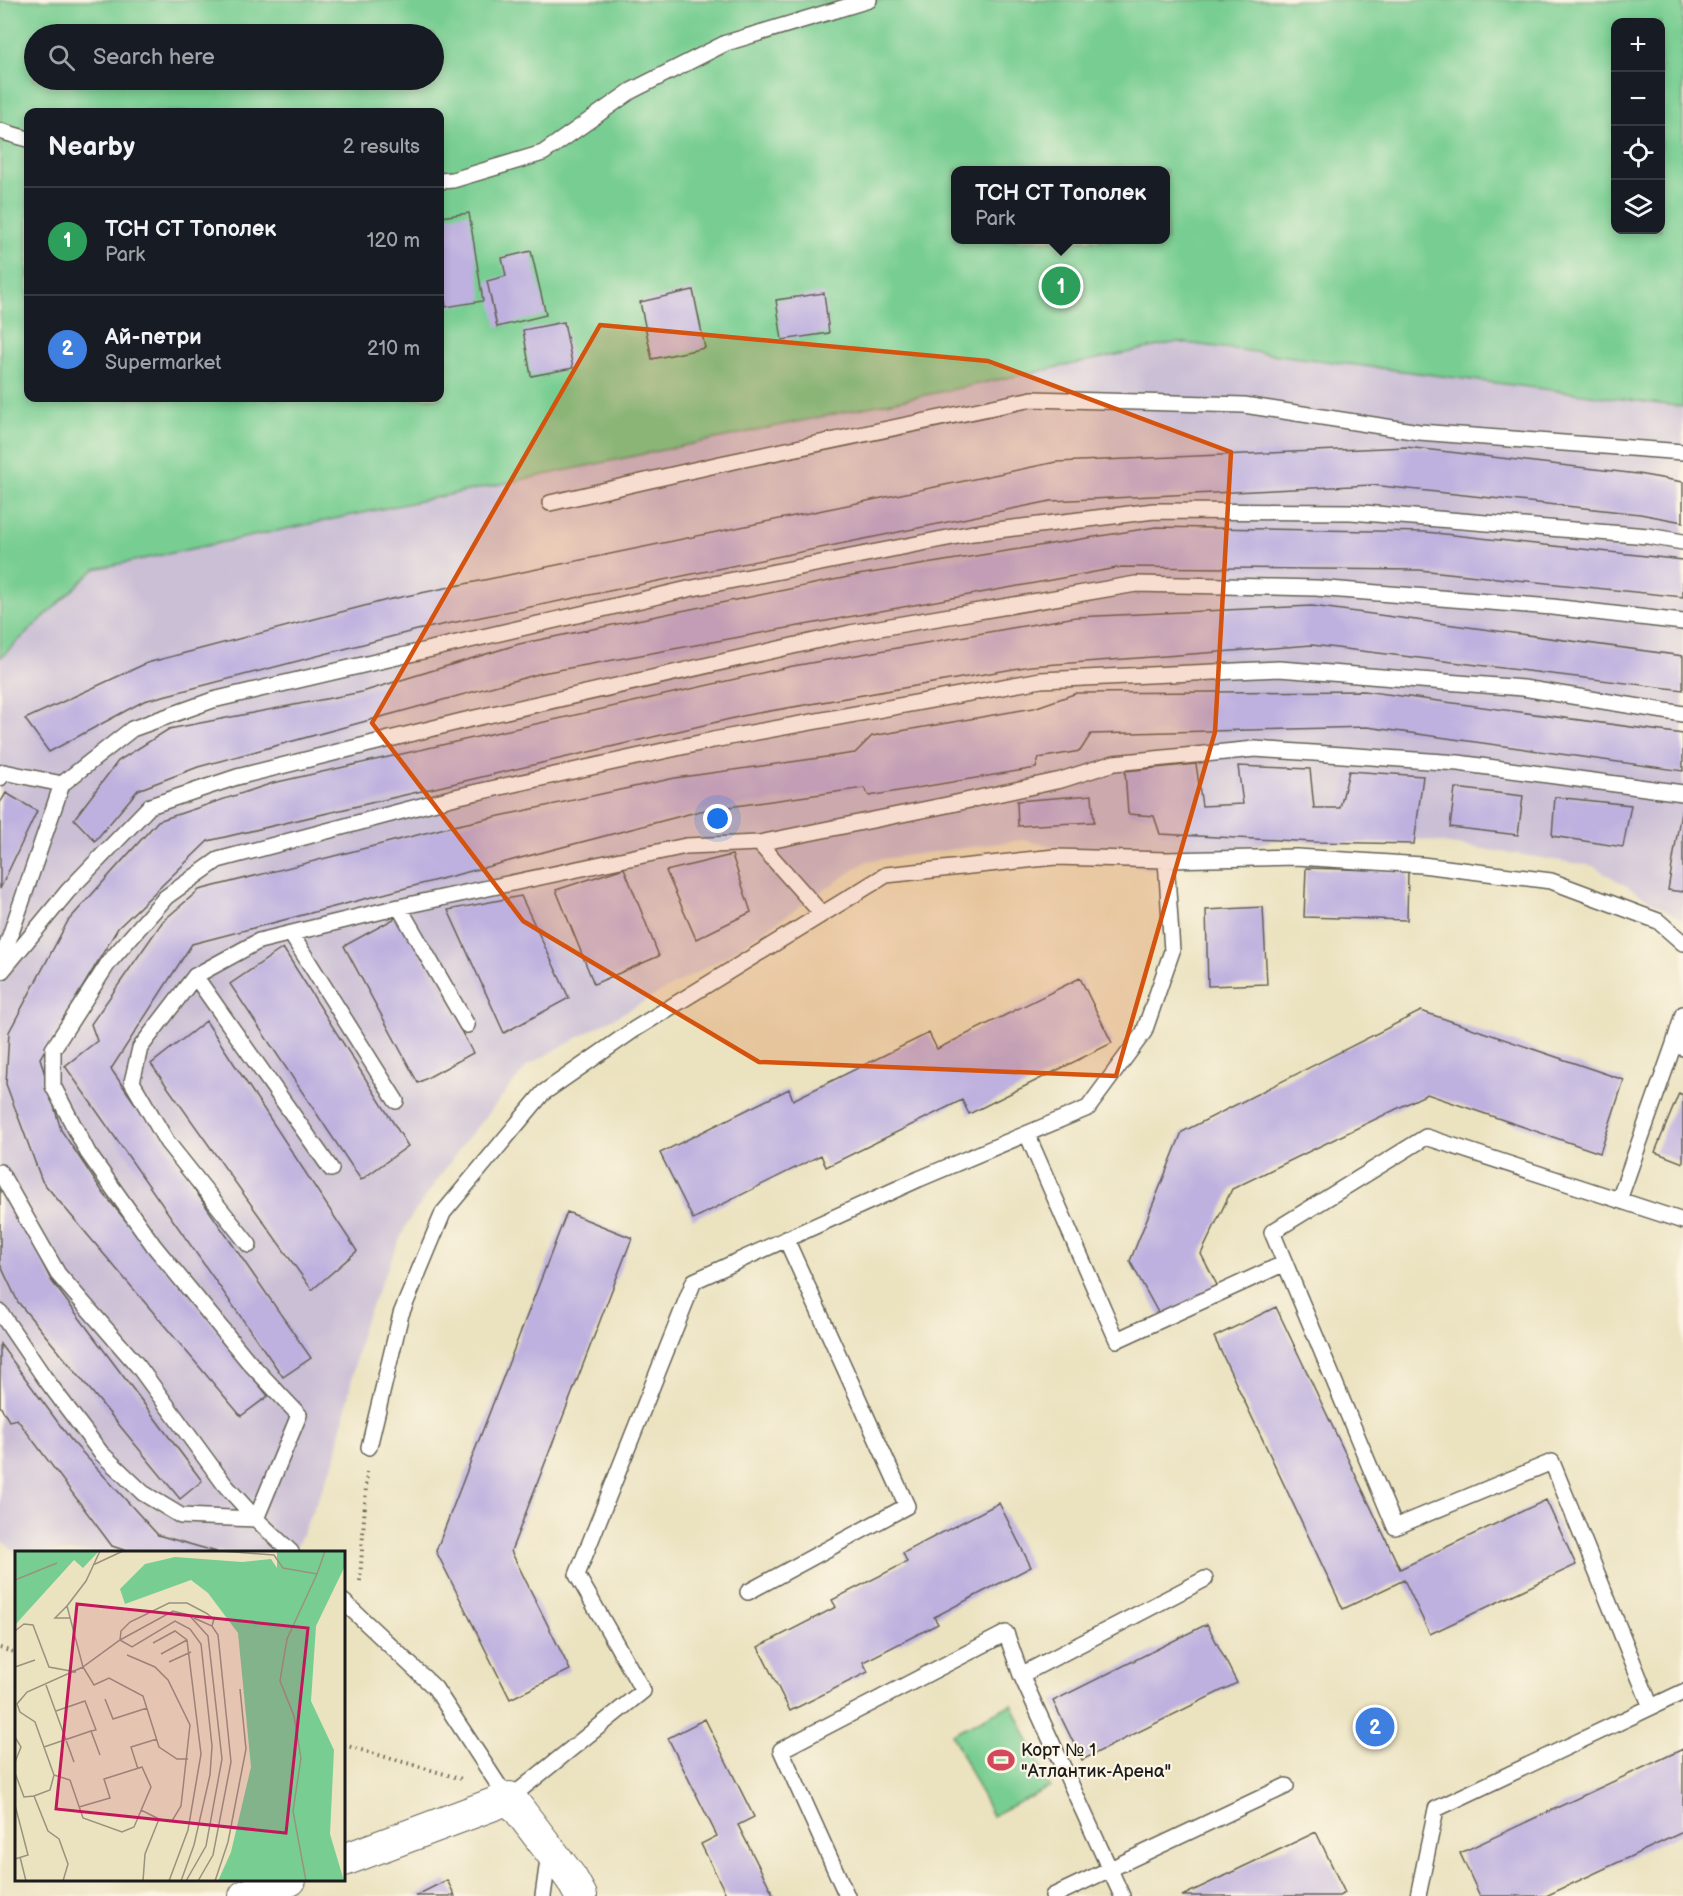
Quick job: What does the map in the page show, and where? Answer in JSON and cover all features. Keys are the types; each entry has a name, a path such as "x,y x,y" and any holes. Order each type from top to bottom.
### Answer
{"street":[{"path":"345,1860 510,1798 550,1850 580,1896"},
{"path":"245,1896 287,1881"}],"lane":[{"path":"444,181 543,153 631,91 726,42 869,0"},
{"path":"0,131 24,138"},
{"path":"550,503 720,464 1032,399 1244,405 1419,432 1683,452"},
{"path":"0,965 62,784 132,729 213,700 688,589 973,533 1154,511 1351,512 1648,537 1683,542"},
{"path":"0,974 68,891 150,806 237,777 462,721 850,633 1136,584 1316,588 1552,607 1683,622"},
{"path":"256,1519 298,1415 248,1361 154,1246 88,1152 53,1086 53,1049 109,962 166,897 218,860 455,797 713,740 1041,680 1279,669 1523,688 1683,714"},
{"path":"249,1245 167,1142 132,1082 140,1048 195,976 259,941 399,907 686,846 759,843 1061,780 1114,763 1254,749 1458,763 1683,793"},
{"path":"0,778 4,772 62,784"},
{"path":"759,843 822,914"},
{"path":"369,1447 401,1314 443,1213 543,1094 635,1029 886,875 1055,857 1166,860 1297,857 1422,865 1551,881 1658,921 1683,944"},
{"path":"345,1603 435,1688 501,1789 510,1798 643,1691 577,1575 694,1281 1088,1108 1144,1032 1172,951 1166,860"},
{"path":"399,907 467,1025"},
{"path":"291,934 396,1101"},
{"path":"195,976 331,1169"},
{"path":"1619,1200 1678,1046 1683,1014"},
{"path":"1027,1134 1117,1340 1285,1263"},
{"path":"1651,1707 1552,1462 1395,1527 1272,1232 1425,1137 1683,1221"},
{"path":"0,1172 58,1274 138,1366 225,1485 290,1551"},
{"path":"747,1592 907,1506 786,1239"},
{"path":"0,1312 44,1377 101,1453 143,1493 181,1516 256,1519"},
{"path":"1021,1675 1205,1579"},
{"path":"847,1896 781,1750 1006,1633 1021,1675 1122,1896"},
{"path":"1418,1896 1436,1809 1683,1692"},
{"path":"1053,1896 1286,1785"},
{"path":"543,1896 550,1850"}],"path":[{"path":"358,1616 369,1447"},
{"path":"0,1648 15,1653"},
{"path":"345,1745 458,1777 510,1798"}],"highlighted area":[{"path":"600,325 988,361 1231,452 1215,732 1116,1076 759,1062 523,921 372,723"}],"shaded area":[{"path":"1178,342 1683,407 1683,920 1593,866 1333,826 1153,870 1023,840 867,861 725,957 528,1065 463,1144 407,1223 363,1325 335,1460 294,1551 16,1551 0,1540 0,658 94,569"}],"green space":[{"path":"0,0 1683,0 1683,407 1178,342 95,569 0,658"},
{"name":"Корт № 1 \"Атлантик-Арена\"","path":"1012,1704 1050,1787 992,1816 952,1734"}],"building":[{"path":"469,213 483,301 446,307 444,216"},
{"path":"531,251 546,315 497,327 487,281 506,276 502,258"},
{"path":"693,290 705,348 652,359 640,302"},
{"path":"824,293 829,333 782,340 776,300"},
{"path":"564,322 573,368 531,376 523,330"},
{"path":"1406,447 1638,474 1683,482 1683,522 1640,514 1372,485 1051,501 417,630 144,701 49,752 25,719 147,663 387,600 1056,462"},
{"path":"1156,527 1426,532 1683,560 1683,597 1419,570 1122,567 542,673 198,767 138,790 95,841 74,819 118,761 169,729 362,692 519,644 858,575"},
{"path":"1312,606 1683,656 1683,690 1312,645 1031,666 747,715 208,841 118,928 40,1058 61,1130 104,1194 268,1396 241,1416 42,1181 6,1084 9,1032 68,921 158,821 273,783 793,666 1076,617"},
{"path":"1364,691 1683,734 1683,771 1367,727 1091,734 1080,751 1039,758 1036,768 869,796 864,788 700,811 192,944 111,1069 311,1358 283,1377 65,1066 97,1041 91,1024 163,921 199,890 449,827 675,778 855,753 872,736 1034,708 1077,693"},
{"path":"1196,764 1202,806 1243,804 1238,766 1310,769 1314,808 1340,808 1349,771 1423,776 1414,844 1314,842 1160,834 1154,816 1128,814 1125,771"},
{"path":"1455,788 1523,796 1518,835 1450,827"},
{"path":"6,793 37,811 0,889 0,803"},
{"path":"1092,795 1094,822 1018,826 1017,801"},
{"path":"1555,797 1631,805 1623,847 1552,836"},
{"path":"1681,811 1683,811 1683,892 1668,890"},
{"path":"732,855 751,912 696,939 666,871"},
{"path":"624,868 659,956 594,984 556,890"},
{"path":"1306,868 1408,871 1407,920 1304,917"},
{"path":"521,896 569,998 504,1033 448,910"},
{"path":"1263,907 1267,984 1208,986 1206,910"},
{"path":"399,916 473,1053 418,1083 344,946"},
{"path":"283,948 408,1146 361,1180 230,984"},
{"path":"1080,978 1112,1043 969,1114 962,1100 826,1167 821,1155 693,1219 660,1153 789,1089 793,1100 929,1033 937,1049"},
{"path":"1421,1011 1624,1080 1600,1153 1427,1094 1232,1189 1201,1254 1217,1285 1161,1318 1130,1261 1182,1132"},
{"path":"206,1021 357,1251 312,1290 151,1064"},
{"path":"1679,1093 1683,1095 1683,1163 1655,1152"},
{"path":"0,1179 51,1280 202,1481 180,1499 18,1302 0,1264"},
{"path":"567,1212 632,1238 511,1551 570,1670 510,1699 436,1551"},
{"path":"1276,1307 1400,1569 1546,1500 1576,1565 1430,1634 1404,1580 1343,1609 1214,1337"},
{"path":"0,1344 71,1440 158,1535 214,1551 127,1551 112,1546 17,1419 9,1421 0,1406"},
{"path":"999,1503 1031,1567 934,1617 938,1624 863,1662 868,1672 790,1711 758,1647 836,1607 832,1600 907,1562 903,1553"},
{"path":"1207,1624 1237,1683 1082,1760 1053,1701"},
{"path":"705,1719 754,1817 738,1825 774,1896 727,1896 701,1844 717,1836 668,1738"},
{"path":"1683,1749 1683,1832 1546,1896 1480,1896 1460,1853"},
{"path":"1316,1832 1345,1893 1339,1896 1182,1896"},
{"path":"447,1880 455,1896 415,1896"}],"place":[{"name":"ТСН СТ Тополек","path":"1061,286"},
{"name":"Ай-петри","path":"1375,1727"},
{"name":"Корт № 1 \"Атлантик-Арена\"","path":"1001,1760"}]}
